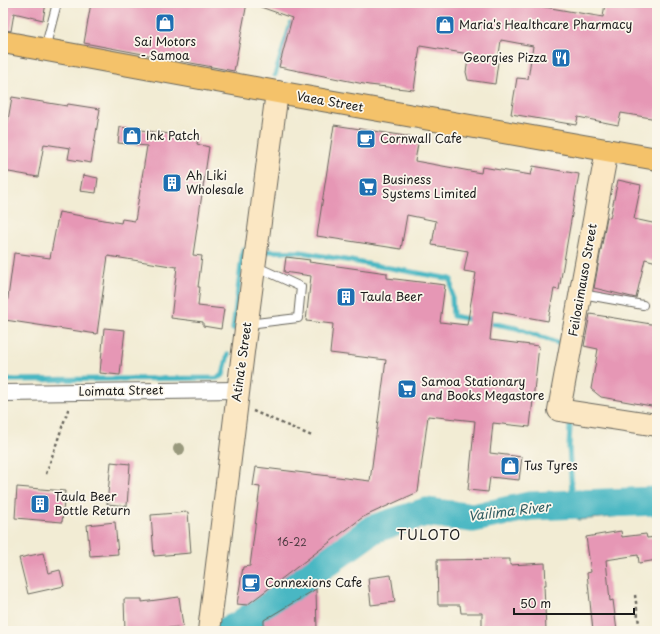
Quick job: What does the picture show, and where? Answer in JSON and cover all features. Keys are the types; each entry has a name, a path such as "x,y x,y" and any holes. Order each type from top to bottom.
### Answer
{"main road":[{"name":"Vaea Street","path":"3,42 657,159"},
{"name":"Atina'e Street","path":"209,631 237,397 277,92"},
{"name":"Feiloaimauso Street","path":"607,150 560,410 657,425"}],"street":[{"name":"Loimata Street","path":"3,392 74,392 237,397"}],"lane":[{"path":"45,50 57,3"},
{"path":"247,325 298,318 301,287 256,256"},
{"path":"581,294 643,304"}],"path":[{"path":"46,474 74,392"},
{"path":"237,397 312,436"},
{"path":"635,594 640,631"}],"water":[{"path":"657,489 657,513 578,520 576,493"}],"building":[{"path":"3,3 46,3 43,20 14,13 11,31 3,30"},
{"name":"Sai Motors - Samoa","path":"91,3 247,3 234,71 84,43"},
{"path":"255,3 522,3 603,17 605,3 657,3 657,119 621,113 618,125 578,117 576,125 511,114 517,78 528,79 533,46 501,40 495,84 468,80 466,72 469,54 420,46 414,90 369,85 279,67 292,18 255,5"},
{"path":"12,97 67,106 68,104 100,109 91,163 68,159 70,148 44,144 38,177 3,171 3,149"},
{"path":"334,125 419,138 415,161 481,173 482,167 531,175 533,166 579,174 559,290 554,289 548,321 493,311 490,340 539,346 530,427 493,423 490,453 522,457 519,480 490,477 488,492 468,490 475,421 428,416 418,492 363,517 247,605 237,604 243,567 250,566 260,487 253,486 256,467 370,481 386,360 330,353 333,324 306,321 311,276 284,272 286,257 310,260 309,262 387,273 387,278 445,285 440,322 467,325 476,273 464,271 468,251 432,245 436,221 407,215 401,249 317,236"},
{"path":"120,127 198,138 197,144 209,147 193,255 202,256 198,287 200,287 198,306 224,309 221,329 203,326 203,322 171,318 177,267 108,256 97,334 5,320 14,253 50,258 59,212 121,223 122,219 135,221 147,146 118,143"},
{"path":"83,175 98,178 96,193 80,191"},
{"path":"618,180 641,185 634,219 657,224 657,262 645,259 636,298 594,288 607,217 610,218"},
{"path":"590,314 657,325 657,407 601,397 591,389 598,349 584,346"},
{"path":"104,328 125,330 120,375 100,373"},
{"path":"111,462 130,464 127,506 107,504"},
{"name":"Taula Beer Bottle Return","path":"17,487 65,491 62,522 15,518"},
{"path":"188,512 191,553 154,556 151,515"},
{"path":"115,522 118,554 90,556 87,525"},
{"path":"621,531 622,537 646,534 647,538 657,537 657,560 639,563 638,555 606,560 610,601 613,600 617,631 593,631 587,573 591,572 586,537"},
{"path":"43,553 48,573 60,570 64,586 28,594 19,558"},
{"path":"510,559 510,565 545,563 546,585 544,585 546,631 482,629 482,613 461,613 460,605 438,605 437,560"},
{"path":"391,575 395,602 371,605 368,578"},
{"path":"316,589 317,631 264,631 264,620"},
{"path":"179,597 183,626 149,631 125,631 124,599 142,599 142,602"}],"waterway":[{"path":"275,75 291,24"},
{"path":"233,329 243,250 252,251"},
{"path":"262,251 301,252 451,279 453,316 473,320"},
{"path":"485,322 516,328 557,343"},
{"path":"3,380 217,378 223,375 228,354"},
{"path":"570,426 569,447 573,505"},
{"name":"Vailima River","path":"227,631 238,626 373,529 426,512 473,518 530,506 657,501"}],"place":[{"name":"Sai Motors - Samoa","path":"165,23"},
{"name":"Maria's Healthcare Pharmacy","path":"445,25"},
{"name":"Georgies Pizza","path":"561,58"},
{"name":"Ink Patch","path":"132,136"},
{"name":"Cornwall Cafe","path":"366,139"},
{"name":"Ah Liki Wholesale","path":"172,183"},
{"name":"Business Systems Limited","path":"368,187"},
{"name":"Taula Beer","path":"346,297"},
{"name":"Samoa Stationary and Books Megastore","path":"407,389"},
{"name":"Tus Tyres","path":"510,466"},
{"name":"Taula Beer Bottle Return","path":"40,504"},
{"name":"Connexions Cafe","path":"251,583"}],"district":[{"name":"TULOTO","path":"429,535"}]}
